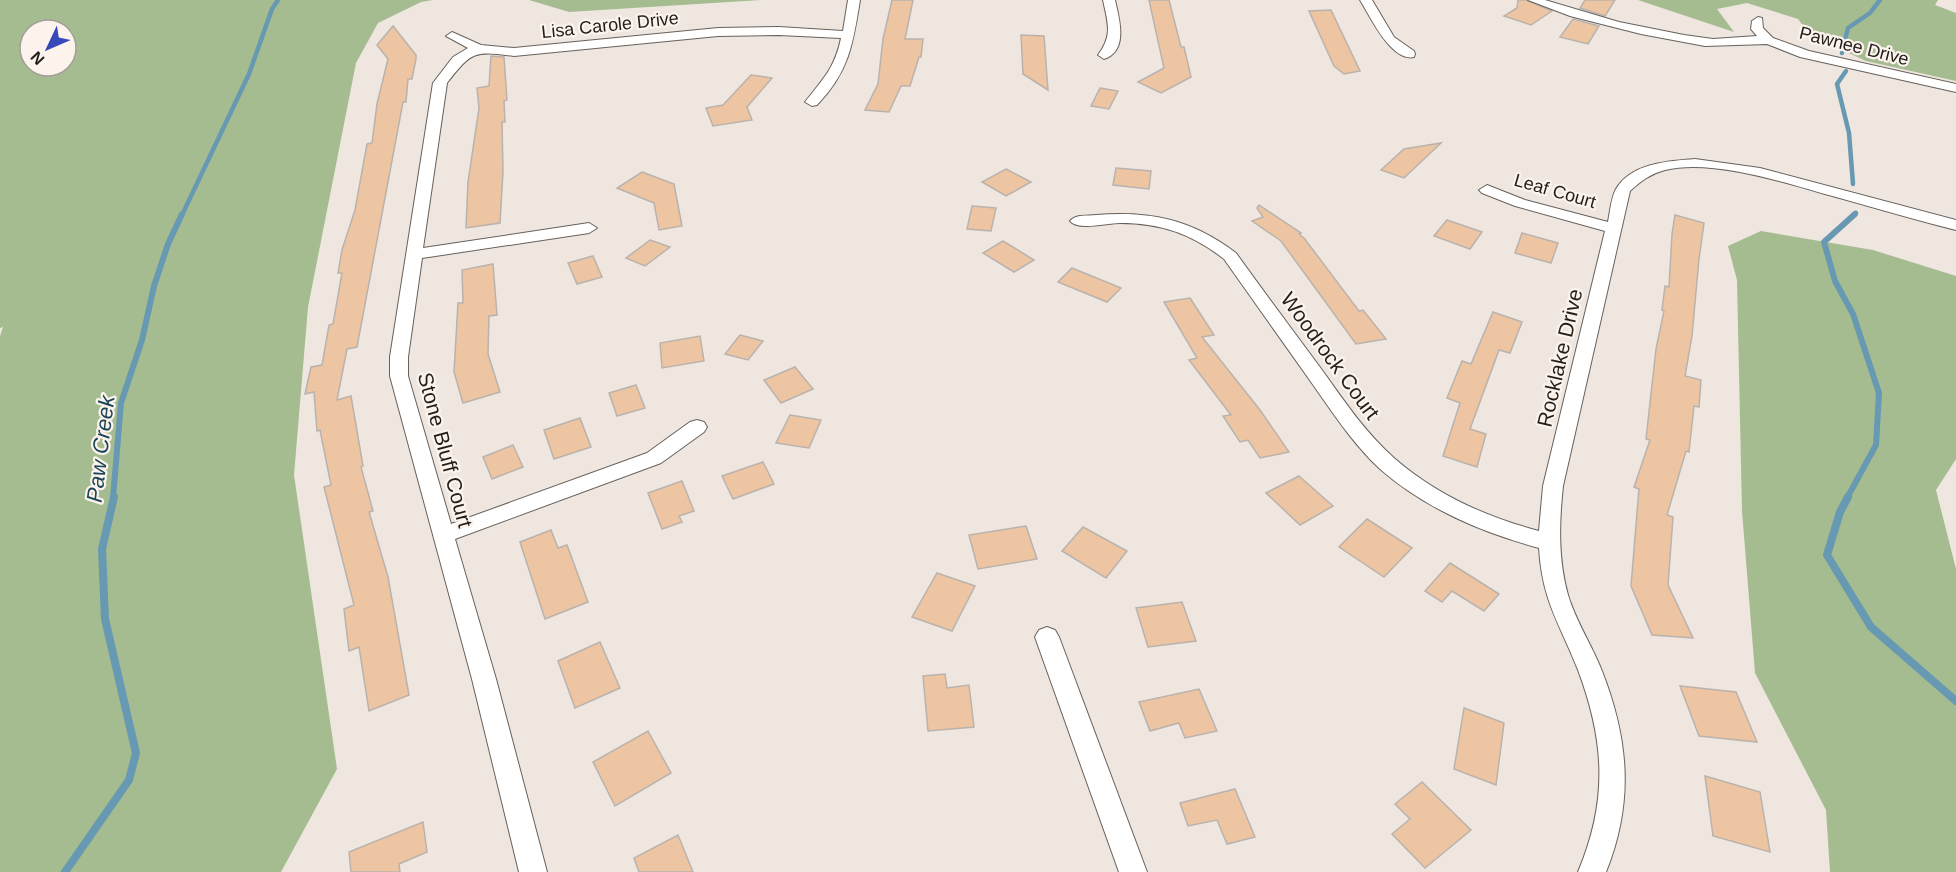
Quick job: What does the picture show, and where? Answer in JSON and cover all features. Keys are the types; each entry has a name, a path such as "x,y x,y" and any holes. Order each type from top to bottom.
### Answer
{"street":[{"path":"812,102 835,78 842,64 854,0"},
{"path":"1104,55 1114,44 1116,34 1109,0"},
{"path":"1366,0 1389,39 1408,54"},
{"path":"1534,0 1569,13 1687,39 1708,42 1758,39 1769,41"},
{"name":"Pawnee Drive","path":"1758,21 1757,29 1769,41 1805,54 1956,88"},
{"name":"Lisa Carole Drive","path":"452,36 477,48 514,52 728,31 847,35"},
{"name":"Stone Bluff Court","path":"477,48 458,60 440,83 399,357 399,376 484,679 533,872"},
{"name":"Rocklake Drive","path":"1592,872 1611,812 1614,763 1606,722 1590,671 1562,610 1555,588 1548,542 1548,523 1553,486 1619,200 1628,183 1640,174 1663,167 1692,164 1731,166 1956,225"},
{"name":"Leaf Court","path":"1487,190 1520,203 1613,228"},
{"name":"Woodrock Court","path":"1078,221 1128,217 1154,219 1185,227 1215,244 1230,256 1355,430 1387,463 1421,489 1455,509 1499,529 1548,542"},
{"path":"415,254 589,228"},
{"path":"443,535 654,458 697,427"},
{"path":"1047,637 1133,872"}],"green space":[{"path":"0,0 433,0 421,2 378,23 356,63 308,307 294,475 337,769 281,872 0,872 0,336 3,327 0,328"},
{"path":"529,0 761,0 569,12"},
{"path":"1638,0 1938,0 1935,5 1956,13 1956,81 1866,61 1810,35 1798,19 1747,3 1717,9 1734,32"},
{"path":"1761,231 1873,250 1956,276 1956,459 1936,490 1956,569 1956,872 1830,872 1826,810 1755,673 1742,511 1737,280 1728,246"}],"building":[{"path":"892,0 913,0 905,39 923,39 921,57 919,57 910,86 901,86 889,112 865,110 878,84 883,39"},
{"path":"1149,0 1169,0 1191,77 1161,93 1138,82 1164,68"},
{"path":"1518,0 1526,0 1552,11 1531,25 1504,16 1517,8"},
{"path":"1585,0 1615,0 1605,16 1580,8"},
{"path":"1331,10 1360,71 1344,74 1334,66 1309,11"},
{"path":"1573,19 1599,26 1588,44 1560,37"},
{"path":"393,26 416,55 416,59 412,79 408,79 406,102 403,102 357,347 347,349 337,400 351,396 363,466 361,467 373,511 369,512 388,577 409,695 369,711 359,647 349,651 344,609 354,605 324,487 331,485 320,430 317,431 314,392 305,394 311,367 322,365 329,325 333,324 342,273 338,273 342,250 355,210 367,144 372,143 377,104 388,59 377,45"},
{"path":"1021,35 1044,36 1048,90 1023,74"},
{"path":"491,56 504,57 507,100 504,101 505,122 502,122 503,172 500,223 466,228 468,182 479,108 477,88 489,86"},
{"path":"751,75 772,78 747,107 752,120 713,126 706,108 723,105"},
{"path":"1100,88 1118,91 1109,109 1091,106"},
{"path":"1441,143 1404,178 1381,170 1404,149"},
{"path":"1116,168 1151,171 1149,189 1113,185"},
{"path":"1006,169 1031,182 1006,196 982,182"},
{"path":"642,172 674,184 682,226 659,230 654,203 617,188"},
{"path":"1259,205 1301,233 1299,234 1359,311 1363,310 1386,339 1356,344 1281,241 1252,221 1263,217 1257,208"},
{"path":"972,206 996,208 991,231 967,229"},
{"path":"1675,215 1704,223 1692,336 1685,376 1701,380 1699,407 1694,406 1689,452 1686,451 1667,515 1673,517 1668,585 1693,638 1652,635 1631,586 1639,489 1634,487 1650,440 1646,439 1656,349 1664,311 1662,310 1665,286 1669,287"},
{"path":"1447,220 1482,232 1470,249 1434,236"},
{"path":"1522,233 1558,243 1551,263 1515,253"},
{"path":"650,240 670,247 645,266 626,258"},
{"path":"1003,241 1034,260 1014,272 983,253"},
{"path":"593,256 602,277 577,284 568,263"},
{"path":"493,264 497,315 489,316 488,354 500,392 463,403 454,372 458,303 463,303 462,270"},
{"path":"1072,268 1121,288 1107,302 1058,282"},
{"path":"1190,298 1214,335 1202,337 1260,410 1289,452 1260,458 1248,440 1240,442 1223,416 1231,415 1189,360 1197,358 1164,302"},
{"path":"1493,312 1522,322 1510,353 1499,350 1470,429 1486,434 1477,467 1443,456 1460,403 1447,398 1462,361 1471,364"},
{"path":"740,335 763,341 748,360 725,354"},
{"path":"700,336 704,361 662,368 660,343"},
{"path":"795,367 813,389 781,403 764,380"},
{"path":"636,385 645,408 617,416 609,393"},
{"path":"790,415 821,420 809,448 776,443"},
{"path":"580,418 591,447 554,459 544,430"},
{"path":"513,445 523,467 492,479 483,457"},
{"path":"763,462 774,484 733,499 722,476"},
{"path":"1299,476 1333,506 1300,525 1266,493"},
{"path":"682,481 694,511 679,516 682,522 662,529 648,493"},
{"path":"1367,519 1412,548 1384,577 1339,547"},
{"path":"1026,526 1037,559 978,569 969,535"},
{"path":"1083,527 1127,551 1106,578 1062,551"},
{"path":"551,530 558,548 567,545 588,602 545,619 520,542"},
{"path":"1450,563 1499,594 1484,611 1452,591 1442,602 1425,591"},
{"path":"937,573 975,586 952,631 912,617"},
{"path":"1182,602 1196,641 1148,647 1136,608"},
{"path":"600,642 620,688 575,708 558,661"},
{"path":"945,674 947,688 969,685 974,727 928,731 923,676"},
{"path":"1680,686 1736,692 1757,742 1699,736"},
{"path":"1199,689 1217,731 1185,738 1179,723 1150,731 1139,702"},
{"path":"1464,708 1504,723 1496,785 1454,769"},
{"path":"648,731 671,773 615,806 593,762"},
{"path":"1705,776 1760,792 1770,852 1713,836"},
{"path":"1422,782 1471,830 1425,868 1392,834 1410,819 1395,804"},
{"path":"1235,789 1255,837 1227,844 1217,820 1188,826 1180,803"},
{"path":"423,822 427,852 399,864 400,872 351,872 349,852"},
{"path":"678,835 693,872 639,872 634,858"}],"waterway":[{"name":"Paw Creek","path":"182,215 249,74 272,9 278,0"},
{"path":"1842,53 1848,28 1870,13 1880,0"},
{"path":"1846,71 1837,84 1849,133 1853,184"},
{"name":"Paw Creek","path":"113,498 121,403 142,340 154,286 168,244 182,214"},
{"path":"1847,498 1876,445 1879,393 1853,314 1835,281 1824,242 1855,214"},
{"name":"Paw Creek","path":"65,872 129,780 136,753 105,619 102,549 114,497"},
{"path":"1848,497 1840,512 1827,555 1871,627 1956,701"}]}
